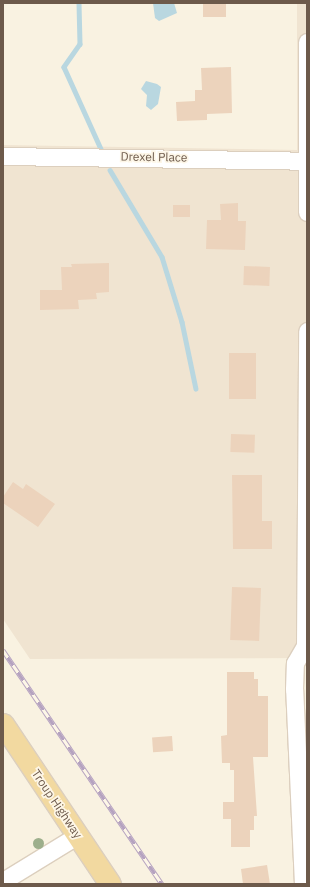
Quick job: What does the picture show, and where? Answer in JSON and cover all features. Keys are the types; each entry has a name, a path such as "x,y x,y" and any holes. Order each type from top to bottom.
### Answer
{"main road":[{"name":"Troup Highway","path":"3,724 110,884"}],"street":[{"path":"307,42 307,212"},
{"name":"Drexel Place","path":"3,156 306,161"},
{"path":"303,884 294,689 295,663 306,646 307,331"},
{"path":"6,881 78,835"}],"shaded area":[{"path":"297,3 307,3 307,658 30,659 3,619 3,145 297,150"}],"water":[{"path":"153,3 174,3 177,13 159,21 155,18"},
{"path":"146,81 157,84 161,87 158,104 151,110 146,106 147,95 141,89"}],"building":[{"path":"203,3 226,3 226,17 203,17"},
{"path":"231,67 232,113 207,114 207,120 177,121 176,102 195,101 195,90 202,90 201,68"},
{"path":"238,203 238,221 246,221 245,250 206,249 207,220 221,220 220,204"},
{"path":"173,205 190,205 190,217 173,217"},
{"path":"109,263 109,292 96,293 97,299 78,300 79,309 40,310 40,290 62,290 61,267 72,267 71,264"},
{"path":"244,266 270,267 269,286 243,285"},
{"path":"229,353 256,353 256,399 229,399"},
{"path":"231,434 255,435 254,453 230,452"},
{"path":"232,475 262,475 262,521 272,521 272,549 233,549"},
{"path":"13,482 23,489 26,484 55,504 38,527 3,503 3,497"},
{"path":"232,587 261,588 259,641 230,640"},
{"path":"227,672 254,672 254,679 258,679 258,696 268,696 268,757 253,757 257,816 254,816 254,830 250,830 250,847 231,847 231,819 223,819 223,802 234,802 234,770 230,770 230,763 222,763 221,736 227,735"},
{"path":"172,736 173,751 153,752 152,737"},
{"path":"267,865 270,884 243,884 241,869"}],"waterway":[{"path":"79,3 80,44 64,67 101,149"},
{"path":"110,170 162,257 182,322 196,389"}],"railway":[{"path":"3,650 162,884"}]}
